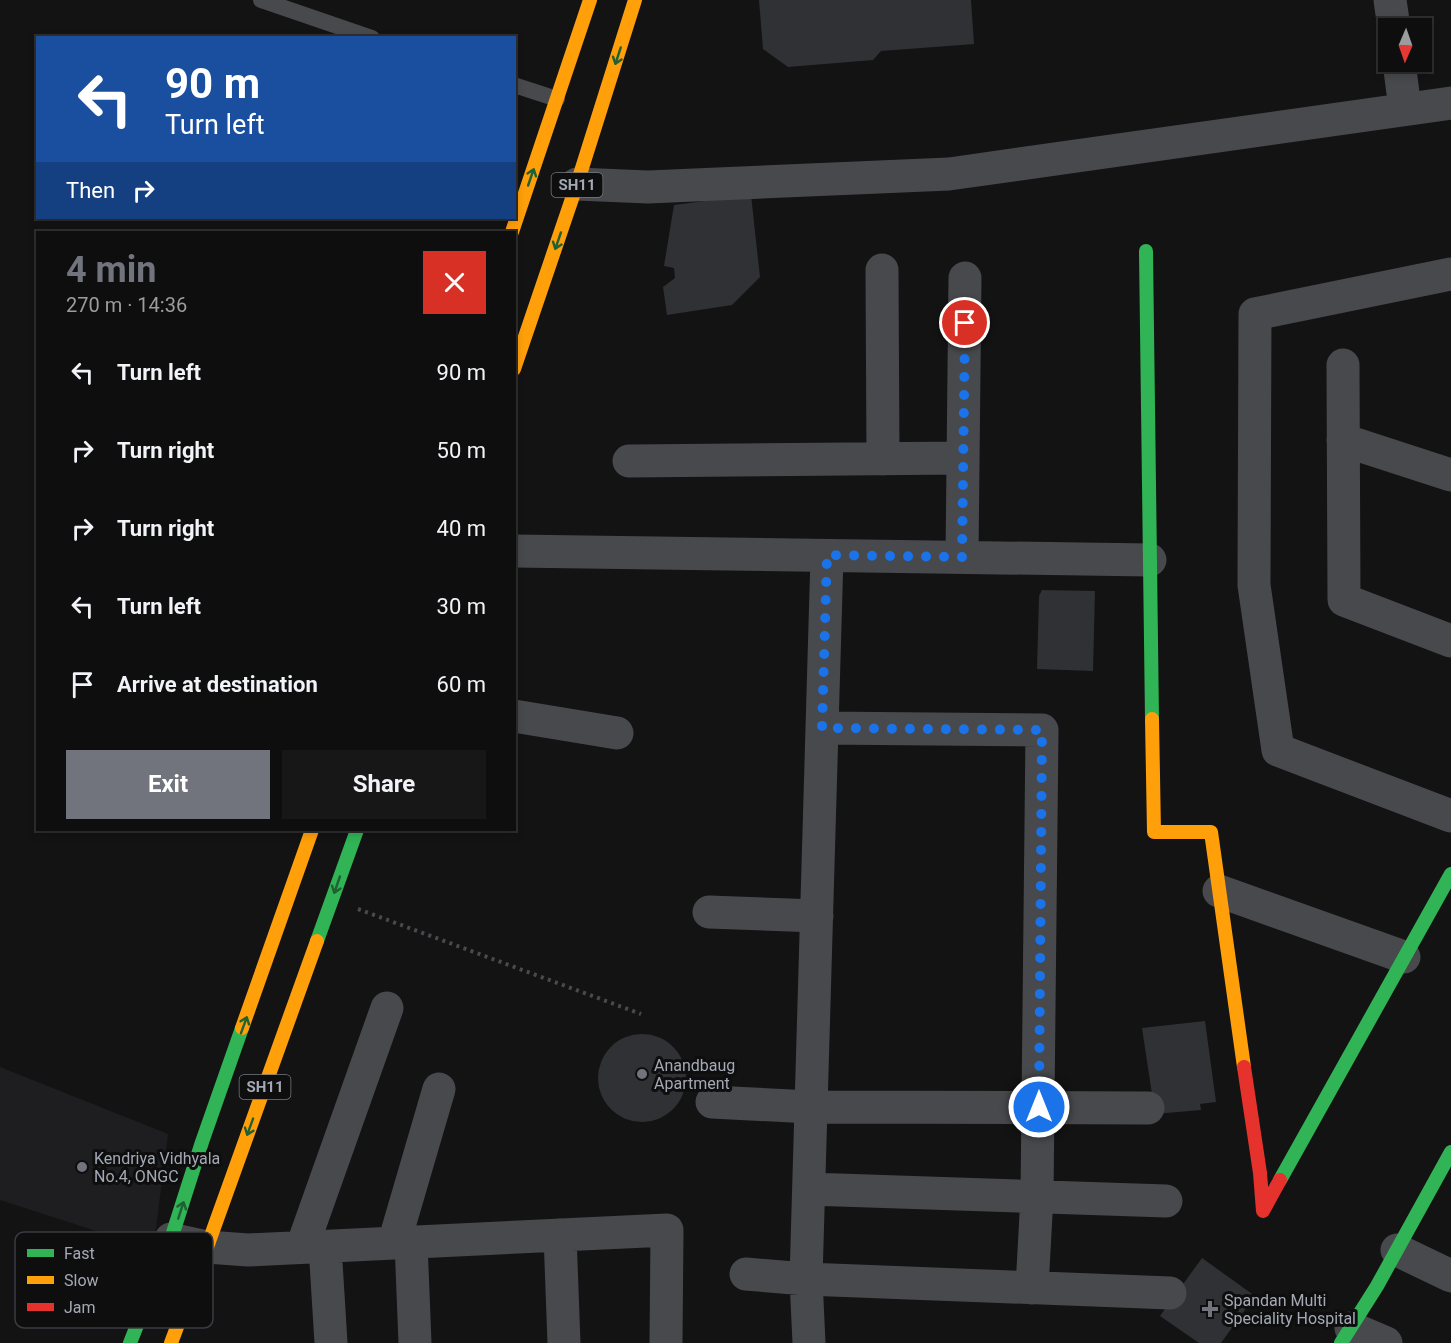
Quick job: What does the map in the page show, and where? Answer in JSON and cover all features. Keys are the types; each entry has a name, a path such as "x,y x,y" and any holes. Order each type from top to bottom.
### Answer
{"main road":[{"name":"SH11","path":"512,231 590,0"},
{"name":"SH11","path":"516,363 577,184 635,0"},
{"path":"1146,250 1154,832 1211,832 1260,1173 1263,1211 1451,874"},
{"name":"SH11","path":"173,1232 202,1142 312,831"},
{"name":"SH11","path":"212,1232 357,831"},
{"path":"1346,1335 1446,1171"},
{"name":"SH11","path":"130,1343 136,1328"},
{"name":"SH11","path":"171,1343 177,1328"}],"street":[{"path":"1390,0 1393,18"},
{"path":"1400,72 1405,109"},
{"path":"577,184 648,187 949,174 1451,103"},
{"path":"882,270 883,459"},
{"path":"1451,274 1255,314 1254,585 1278,750 1451,816"},
{"path":"962,557 965,278"},
{"path":"1343,365 1344,600 1451,641"},
{"path":"1343,440 1451,475"},
{"path":"629,461 963,458"},
{"path":"516,551 1150,560"},
{"path":"809,1343 806,1279 827,555"},
{"path":"516,716 617,733"},
{"path":"822,728 1042,730 1039,1107 1032,1288"},
{"path":"1219,891 1404,957"},
{"path":"709,912 817,915"},
{"path":"331,1343 313,1247 387,1008"},
{"path":"415,1343 403,1242 439,1089"},
{"path":"712,1102 811,1107 1148,1108"},
{"path":"809,1189 1166,1201"},
{"path":"213,1247 248,1250 667,1230 666,1343"},
{"path":"560,1235 564,1343"},
{"path":"1397,1251 1451,1276"},
{"path":"746,1274 806,1279 1170,1293"},
{"path":"1346,1335 1386,1343"}],"lane":[{"path":"261,0 366,36"},
{"path":"516,86 557,99"}],"path":[{"path":"332,899 641,1014"}],"shaded area":[{"name":"Kendriya Vidhyala No.4, ONGC","path":"0,1067 168,1134 155,1232 99,1232 0,1200"}],"building":[{"path":"759,0 971,0 974,44 881,51 873,60 788,67 763,49"},
{"path":"751,195 760,277 732,305 667,315 663,287 675,278 674,268 664,266 674,205"},
{"path":"1042,590 1095,591 1093,671 1037,669 1039,596"},
{"path":"1205,1021 1216,1102 1200,1104 1201,1110 1155,1114 1142,1028"},
{"name":"Anandbaug Apartment","path":"642,1034 667,1041 679,1053 686,1078 679,1103 667,1115 642,1122 617,1115 605,1103 598,1078 605,1053 617,1041"},
{"path":"1202,1258 1255,1296 1221,1343 1199,1343 1160,1316"}],"traffic: fast":[{"path":"1146,251 1152,719"},
{"path":"317,941 357,831"},
{"path":"1280,1180 1451,874"},
{"path":"173,1232 242,1028"},
{"path":"1341,1343 1377,1286 1451,1152"},
{"path":"130,1343 136,1328"}],"traffic: slow":[{"path":"512,231 590,0"},
{"path":"516,363 577,184 635,0"},
{"path":"1152,719 1154,832 1211,832 1244,1067"},
{"path":"242,1028 312,831"},
{"path":"212,1232 317,941"},
{"path":"171,1343 177,1328"}],"traffic: jam":[{"path":"1244,1067 1260,1173 1263,1211 1280,1180"}],"place":[{"name":"Anandbaug Apartment","path":"642,1074"},
{"name":"Kendriya Vidhyala No.4, ONGC","path":"82,1167"},
{"name":"Spandan Multi Speciality Hospital","path":"1210,1309"}],"route":[{"path":"965,323 962,557 827,555 822,728 1042,730 1039,1107"}]}
